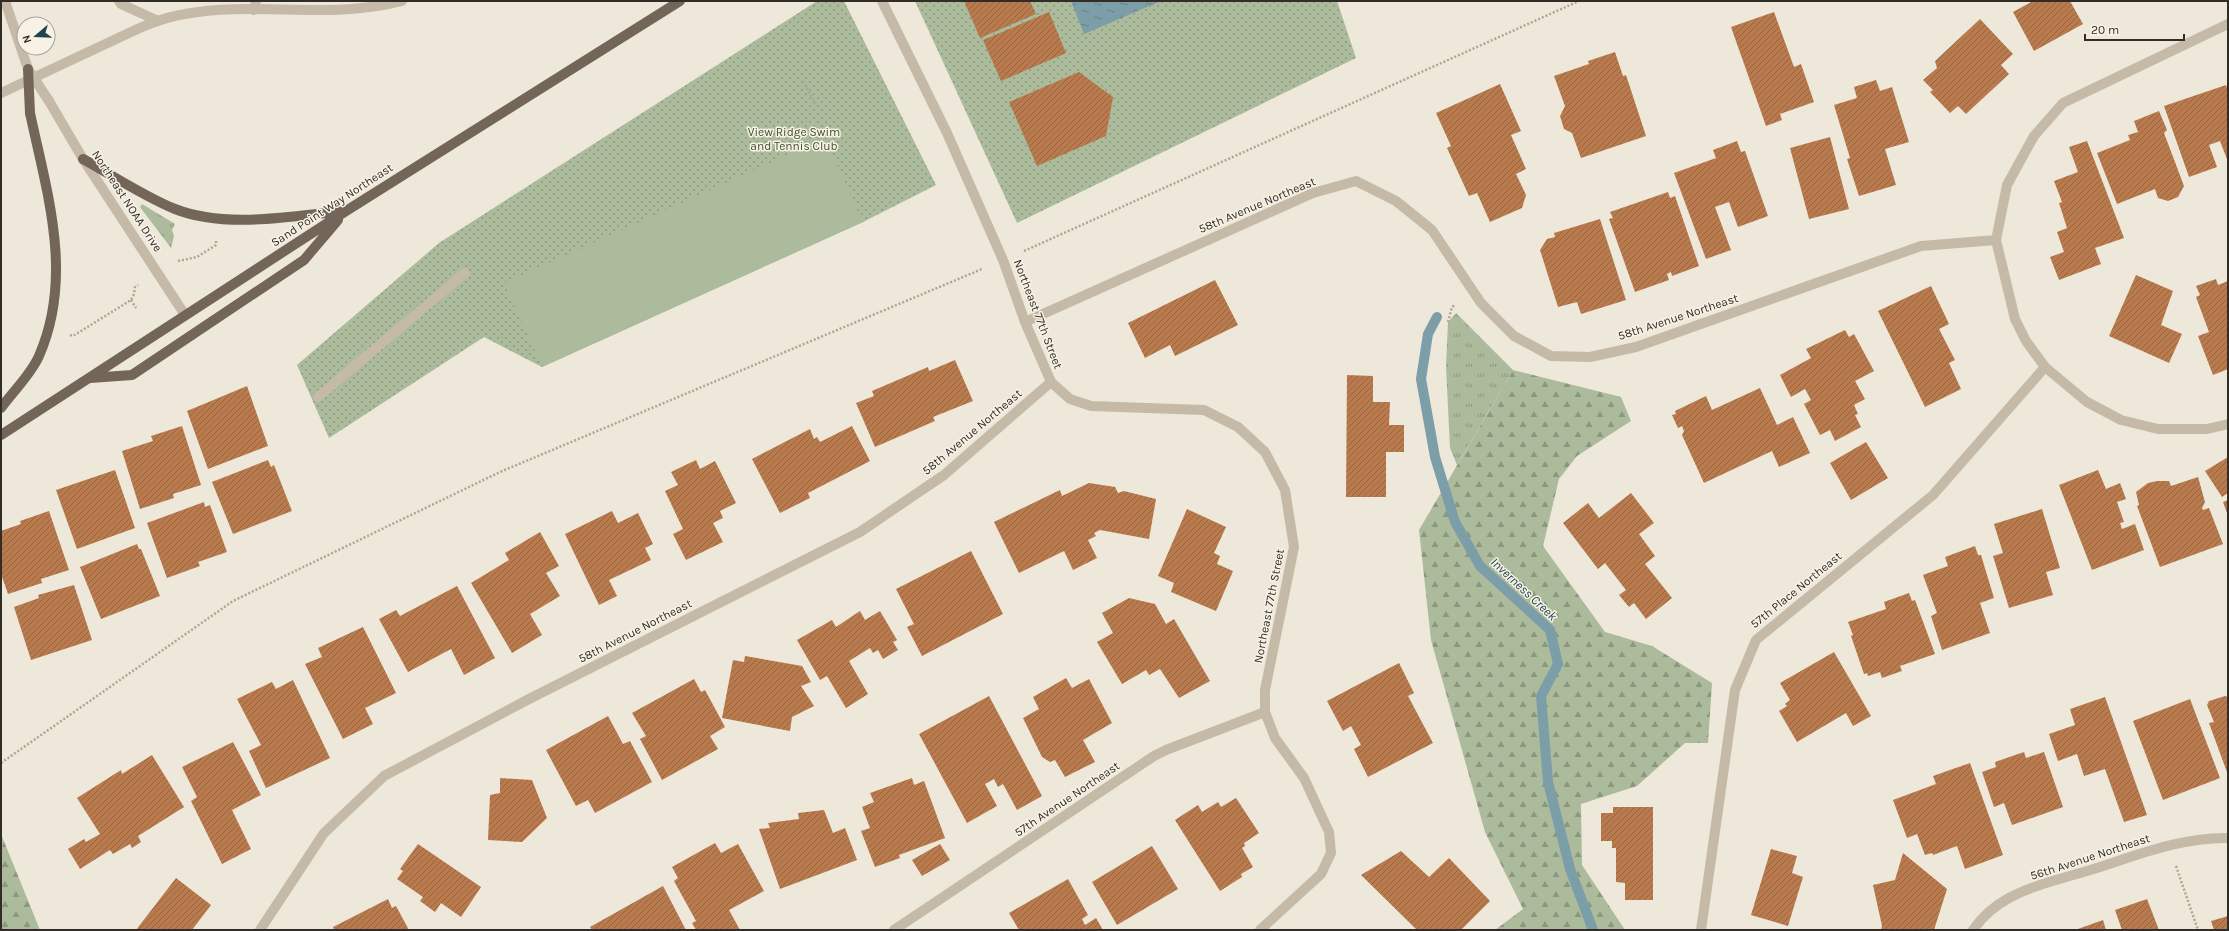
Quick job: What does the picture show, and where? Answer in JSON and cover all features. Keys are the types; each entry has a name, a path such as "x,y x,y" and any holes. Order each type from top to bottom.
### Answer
{"main road":[{"name":"Sand Point Way Northeast","path":"1,435 346,210 680,1"},
{"path":"1,408 26,378 39,357 54,305 57,271 52,216 30,113 28,69"},
{"path":"83,159 175,209 199,216 253,221 346,210"},
{"path":"88,378 132,375 304,260 346,210"}],"street":[{"path":"5,1 28,69"},
{"path":"118,1 121,4 156,20"},
{"path":"1,93 156,20 210,11 255,6 301,11 378,7 402,1"},
{"name":"Northeast 77th Street","path":"882,1 950,140 1003,260 1025,322 1051,382 1070,399 1091,406 1204,410 1238,426 1265,452 1285,490 1294,546 1265,690 1265,712 1275,738 1304,778 1329,832 1331,853 1322,874 1260,930"},
{"path":"2228,24 2063,103 2034,136 2007,185 1996,240 2015,319 2026,341 2045,367 2087,402 2121,420 2158,429 2207,429 2228,424"},
{"name":"Northeast NOAA Drive","path":"28,69 49,101 83,159 185,315"},
{"name":"58th Avenue Northeast","path":"1025,322 1313,193 1356,181 1396,201 1432,230 1481,303 1514,336 1551,356 1590,357 1636,347 1921,246 1996,240"},
{"path":"318,397 465,273"},
{"name":"57th Place Northeast","path":"1702,930 1735,690 1756,640 1933,495 2045,367"},
{"name":"58th Avenue Northeast","path":"260,930 324,834 384,776 536,696 860,532 944,475 1051,382"},
{"name":"57th Avenue Northeast","path":"894,930 1154,756 1265,712"},
{"name":"56th Avenue Northeast","path":"1974,930 1980,920 2009,898 2037,887 2170,845 2206,838 2228,838"}],"path":[{"path":"1027,250 1579,1"},
{"path":"803,81 817,106"},
{"path":"178,261 197,257 216,245 217,238"},
{"path":"1,763 233,601 500,472 980,270"},
{"path":"73,336 130,300 134,294 135,287"},
{"path":"130,300 136,308"},
{"path":"2174,863 2198,930"}],"green space":[{"name":"View Ridge Swim and Tennis Club","path":"817,1 844,1 936,185 863,222 542,367 484,337 329,438 297,365 439,243"},
{"path":"915,1 1337,1 1356,58 1017,223"},
{"path":"825,138 863,222 542,367 504,283"},
{"path":"142,204 175,224 172,230 174,236 171,248 140,207"},
{"path":"1456,313 1513,370 1457,465 1450,448 1446,366 1448,322"},
{"path":"1513,370 1621,397 1631,421 1577,456 1559,479 1543,546 1605,632 1652,646 1712,683 1708,743 1685,743 1637,786 1581,804 1582,865 1625,930 1495,930 1523,909 1485,832 1431,640 1419,530"},
{"path":"1,834 40,930 1,930"}],"water":[{"path":"1071,1 1161,1 1084,34"}],"building":[{"path":"964,1 1030,1 1036,14 980,38"},
{"path":"2033,1 2070,1 2083,24 2034,51 2013,12"},
{"path":"1049,12 1066,53 1001,81 983,40"},
{"path":"1774,12 1794,67 1801,64 1814,102 1780,114 1782,120 1766,126 1731,27"},
{"path":"1980,19 2013,54 2001,65 2009,74 1966,114 1958,106 1950,113 1930,92 1933,90 1923,80 1937,68 1935,61"},
{"path":"1615,52 1623,76 1626,75 1646,136 1581,158 1572,133 1564,129 1560,116 1565,106 1554,76 1589,64 1588,61"},
{"path":"1079,72 1113,97 1106,136 1037,166 1009,102"},
{"path":"1876,80 1880,91 1892,87 1909,142 1885,149 1896,185 1859,196 1847,159 1850,158 1834,105 1857,98 1854,87"},
{"path":"1500,84 1521,131 1511,135 1526,169 1516,174 1526,195 1522,208 1490,222 1477,193 1469,196 1447,148 1451,146 1436,113"},
{"path":"2226,85 2228,90 2228,162 2220,141 2209,145 2217,167 2189,177 2164,106"},
{"path":"2159,111 2167,130 2164,133 2184,186 2178,197 2168,201 2158,198 2155,189 2117,204 2097,153 2130,140 2128,135 2138,132 2134,121"},
{"path":"1830,137 1849,209 1809,219 1790,148"},
{"path":"1737,141 1741,152 1745,151 1768,216 1738,227 1729,202 1715,207 1731,250 1706,259 1674,173 1716,158 1713,150"},
{"path":"2087,141 2124,238 2095,248 2101,264 2059,280 2050,257 2064,252 2057,232 2067,228 2059,203 2062,202 2054,181 2078,172 2069,147"},
{"path":"1668,192 1670,198 1675,196 1699,266 1672,276 1671,272 1667,274 1669,280 1635,292 1609,219 1613,218 1610,212"},
{"path":"1600,219 1626,300 1581,314 1577,302 1558,307 1540,250 1547,239 1555,237 1554,233"},
{"path":"2136,275 2173,291 2161,325 2182,334 2169,363 2109,336"},
{"path":"2216,279 2218,285 2228,281 2228,369 2213,375 2198,336 2209,332 2196,297 2200,295 2196,286"},
{"path":"1215,280 1238,325 1175,356 1170,345 1145,358 1128,323"},
{"path":"1931,286 1949,324 1939,329 1955,360 1949,363 1961,389 1925,407 1878,311"},
{"path":"1845,330 1849,337 1854,334 1874,371 1855,381 1865,399 1854,405 1858,414 1855,415 1861,427 1835,441 1830,430 1820,435 1804,404 1811,400 1805,389 1791,397 1780,375 1811,358 1806,349"},
{"path":"955,360 973,401 933,417 935,421 875,447 856,403 874,396 872,391 928,367 929,371"},
{"path":"1347,375 1373,376 1373,402 1390,402 1389,425 1404,425 1404,452 1386,452 1386,497 1346,497"},
{"path":"247,386 268,446 208,469 187,411"},
{"path":"1760,388 1777,425 1793,417 1810,453 1779,467 1772,451 1704,483 1682,435 1684,431 1682,426 1678,428 1672,415 1676,414 1675,411 1706,396 1712,410"},
{"path":"182,426 201,485 173,494 174,498 140,509 122,451 153,441 151,436"},
{"path":"852,426 870,461 808,493 810,498 780,513 752,459 810,429 814,439 817,437 820,442"},
{"path":"1866,442 1888,478 1851,500 1830,463"},
{"path":"2228,457 2228,493 2222,497 2205,471"},
{"path":"268,460 271,467 274,465 292,511 233,534 212,482"},
{"path":"696,460 700,469 715,461 736,503 720,511 723,518 713,523 723,542 686,560 673,534 683,529 665,491 678,485 671,472"},
{"path":"115,470 135,528 77,549 56,490"},
{"path":"2098,470 2106,489 2120,483 2126,499 2117,502 2124,522 2120,523 2122,529 2135,524 2144,550 2092,570 2059,485"},
{"path":"2198,477 2205,502 2202,508 2203,510 2209,508 2223,544 2160,567 2137,506 2139,505 2136,492 2148,483 2169,481 2171,486"},
{"path":"1089,483 1115,487 1118,493 1124,491 1156,499 1149,539 1100,530 1094,533 1096,536 1088,540 1097,558 1073,570 1064,551 1019,573 994,522 1060,490 1062,496"},
{"path":"1631,493 1654,523 1639,534 1655,556 1645,564 1672,598 1646,619 1634,603 1629,607 1619,595 1626,590 1605,563 1598,569 1563,523 1588,503 1599,518"},
{"path":"2228,500 2228,516 2223,502"},
{"path":"204,502 205,507 210,505 227,552 198,562 200,566 167,578 147,523"},
{"path":"1187,509 1226,527 1214,553 1220,556 1217,564 1233,571 1216,611 1171,592 1174,583 1158,576"},
{"path":"2042,509 2060,568 2046,572 2053,595 2009,608 1993,556 2003,553 1994,524"},
{"path":"49,511 69,570 41,579 42,583 8,594 1,574 1,531 21,524 20,521"},
{"path":"612,511 618,523 638,513 653,544 645,548 651,560 609,580 617,596 599,605 565,534"},
{"path":"540,532 559,566 546,573 560,596 530,614 542,635 512,653 471,583 509,560 505,553"},
{"path":"137,544 139,549 141,549 160,596 101,619 80,567"},
{"path":"1975,546 1978,555 1981,555 1994,598 1980,603 1990,633 1942,650 1931,616 1937,613 1923,575 1948,566 1945,557"},
{"path":"971,551 1003,614 922,656 907,627 914,624 896,589"},
{"path":"74,585 92,640 31,660 14,607 39,598 38,595"},
{"path":"457,586 495,658 464,675 451,649 408,672 379,619 396,610 400,616"},
{"path":"1909,593 1912,601 1915,600 1935,654 1900,666 1902,671 1882,678 1880,672 1868,676 1867,673 1864,674 1851,636 1853,635 1848,622 1886,609 1884,602"},
{"path":"1129,598 1155,604 1166,624 1174,619 1210,681 1179,698 1160,669 1149,675 1146,670 1122,684 1097,642 1113,633 1102,613"},
{"path":"860,611 865,620 880,611 897,640 893,642 898,650 883,659 878,650 873,653 870,648 849,661 868,694 846,708 827,676 820,680 797,640 832,620 836,627"},
{"path":"363,627 396,693 365,708 373,724 343,739 305,664 322,657 318,648"},
{"path":"1834,652 1871,716 1853,726 1846,713 1797,742 1779,711 1787,706 1785,704 1790,700 1780,683"},
{"path":"745,656 802,666 811,682 801,686 814,706 792,717 790,731 722,718 733,660 744,662"},
{"path":"1399,663 1414,693 1408,696 1433,743 1368,777 1354,749 1361,745 1351,726 1343,731 1327,701"},
{"path":"1066,678 1072,688 1089,679 1112,723 1083,740 1095,762 1065,777 1055,760 1050,762 1042,757 1023,718 1039,709 1033,697"},
{"path":"694,679 701,692 705,690 725,727 710,736 718,749 662,780 640,739 646,736 632,713"},
{"path":"293,680 330,758 266,788 249,751 261,745 237,699 272,682 276,689"},
{"path":"989,696 1042,796 1017,810 1003,784 998,787 994,779 985,784 997,806 967,823 919,734"},
{"path":"2225,696 2228,697 2228,775 2209,723 2214,722 2207,705 2209,701"},
{"path":"2105,697 2147,815 2124,822 2105,769 2084,776 2077,754 2058,761 2049,734 2075,725 2070,709"},
{"path":"2190,699 2220,778 2163,800 2133,721"},
{"path":"608,716 623,744 630,741 652,782 595,813 588,800 576,806 546,750"},
{"path":"233,742 261,795 232,810 251,849 222,864 191,801 197,797 182,767"},
{"path":"2024,752 2026,758 2044,752 2063,807 2012,825 2004,803 1994,807 1982,772 1996,767 1995,762"},
{"path":"152,755 184,807 138,836 141,842 132,848 130,844 113,854 110,850 80,869 68,849 84,839 86,842 100,834 77,798 121,770 122,774"},
{"path":"1970,763 2003,855 1965,869 1957,846 1933,855 1932,853 1925,855 1917,834 1907,838 1893,800 1936,784 1933,776"},
{"path":"500,778 532,780 547,818 522,842 488,840 490,795 500,793"},
{"path":"912,778 914,785 924,781 945,838 899,855 900,858 875,867 861,831 870,828 862,807 874,802 870,793"},
{"path":"1236,798 1259,833 1244,843 1245,846 1242,848 1253,867 1241,874 1242,877 1220,891 1175,820 1198,805 1202,812 1218,802 1221,807"},
{"path":"1613,807 1653,807 1653,900 1625,900 1625,883 1616,882 1616,848 1612,848 1612,841 1601,841 1601,813 1613,813"},
{"path":"824,810 833,833 845,828 857,860 780,889 759,829 770,828 768,823 799,819 798,813"},
{"path":"715,843 721,853 738,844 764,891 729,910 740,930 696,930 692,923 696,921 674,881 678,878 672,867"},
{"path":"418,844 481,887 461,917 441,903 435,912 420,901 423,897 397,879 403,871 400,869"},
{"path":"940,844 950,860 922,876 912,860"},
{"path":"1152,846 1178,889 1117,925 1092,882"},
{"path":"1771,849 1797,856 1792,873 1803,877 1788,926 1751,915"},
{"path":"1401,851 1429,877 1449,858 1490,901 1461,930 1417,930 1361,875"},
{"path":"1903,853 1947,889 1934,930 1881,930 1882,926 1873,885 1895,880"},
{"path":"176,878 211,905 192,930 136,930"},
{"path":"1068,879 1088,915 1082,919 1085,925 1096,918 1103,930 1019,930 1009,913"},
{"path":"663,886 686,930 592,930 590,927"},
{"path":"388,899 392,908 396,906 409,930 334,930 333,927"},
{"path":"2147,899 2159,930 2122,930 2115,910"},
{"path":"2228,916 2228,930 2214,930 2211,921"},
{"path":"2103,920 2106,930 2075,930"}],"waterway":[{"name":"Inverness Creek","path":"1437,317 1428,334 1421,379 1435,457 1455,522 1480,566 1550,630 1558,664 1541,696 1548,782 1570,869 1593,930"}]}
